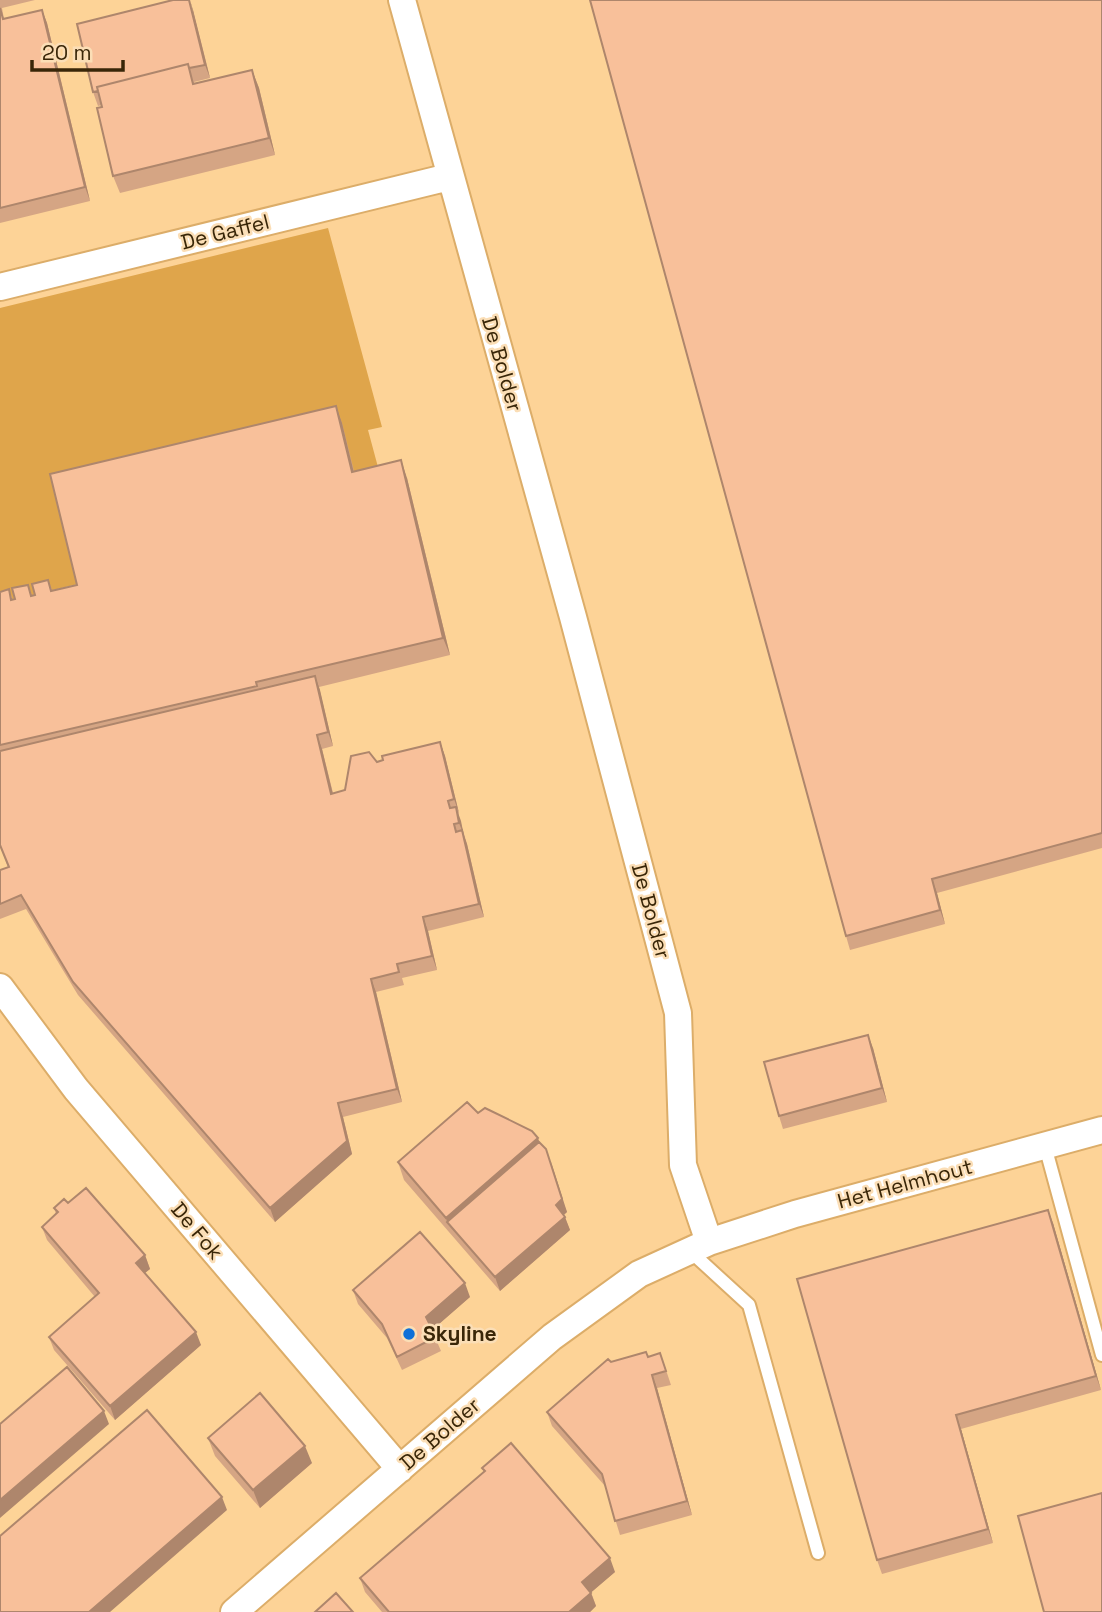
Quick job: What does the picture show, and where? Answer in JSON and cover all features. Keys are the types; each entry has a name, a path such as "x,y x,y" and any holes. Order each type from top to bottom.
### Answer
{"street":[{"name":"De Bolder","path":"234,1612 552,1337 639,1274 700,1247 683,1166 678,1013 573,617 402,0"},
{"name":"De Gaffel","path":"0,287 449,177"},
{"name":"De Fok","path":"0,987 76,1089 400,1469"},
{"name":"Het Helmhout","path":"700,1247 795,1214 1102,1130"}],"lane":[{"path":"1045,1146 1102,1355"},
{"path":"700,1247 749,1305 818,1553"}],"shaded area":[{"path":"0,0 1102,0 1102,1612 0,1612"},
{"path":"328,228 382,427 368,430 389,508 0,603 0,308"}],"building":[{"path":"173,0 189,0 205,65 189,68 188,64 97,87 98,91 93,92 77,24"},
{"path":"590,0 1102,0 1102,833 932,879 940,910 846,936"},
{"path":"0,8 3,19 42,10 85,187 0,208"},
{"path":"188,64 193,84 252,70 269,138 113,176 97,108 102,107 97,87"},
{"path":"336,406 352,472 401,460 443,638 256,682 257,686 0,745 0,592 9,589 11,600 15,599 12,588 28,585 31,596 35,595 32,584 48,580 51,591 77,585 50,474"},
{"path":"315,676 328,732 317,735 331,794 345,790 351,756 369,752 377,762 383,760 382,756 440,742 454,799 448,801 450,808 456,807 459,823 454,824 456,832 462,830 479,904 423,917 432,956 397,964 399,972 371,979 397,1089 338,1103 347,1141 270,1208 73,982 21,895 0,904 0,870 9,867 0,845 0,751"},
{"path":"868,1035 882,1088 779,1116 764,1062"},
{"path":"467,1102 478,1113 485,1108 532,1131 538,1138 446,1218 398,1162"},
{"path":"539,1142 546,1149 562,1199 556,1205 565,1217 495,1277 447,1222"},
{"path":"86,1188 145,1255 136,1263 196,1332 110,1406 49,1337 99,1293 42,1227 58,1212 54,1208 64,1199 68,1203"},
{"path":"1048,1210 1096,1376 956,1415 988,1529 877,1560 797,1279"},
{"path":"420,1232 465,1283 426,1317 436,1337 397,1357 382,1324 353,1290"},
{"path":"646,1352 648,1357 660,1353 666,1371 652,1375 687,1501 615,1521 602,1474 547,1412 608,1359 611,1362"},
{"path":"67,1367 104,1411 0,1500 0,1424"},
{"path":"260,1393 305,1446 253,1490 208,1438"},
{"path":"147,1410 222,1497 89,1612 0,1612 0,1536"},
{"path":"511,1443 610,1558 582,1582 591,1593 569,1612 389,1612 360,1578 485,1471 482,1468"},
{"path":"1102,1493 1102,1612 1044,1612 1018,1516"},
{"path":"336,1593 353,1612 315,1612"}],"place":[{"name":"Skyline","path":"409,1334"}]}
